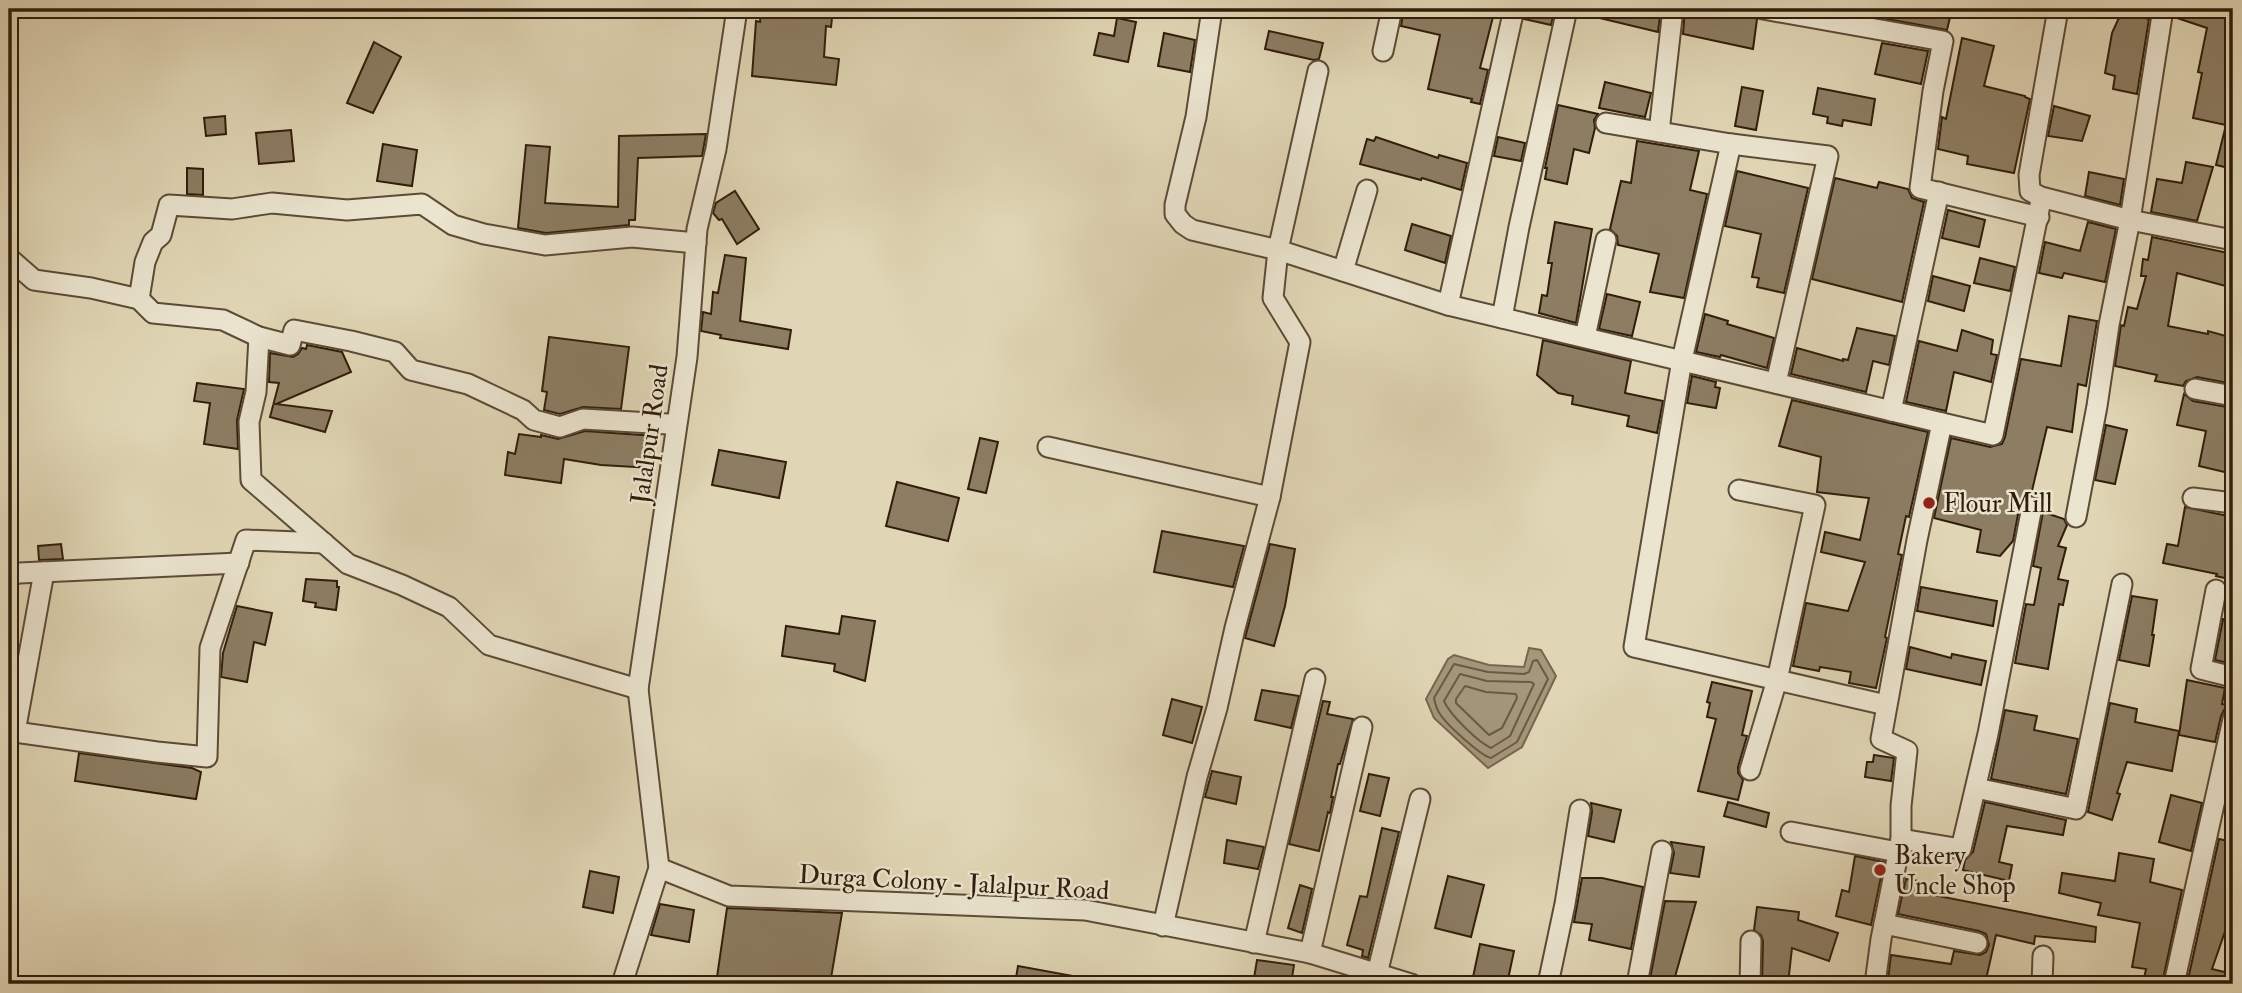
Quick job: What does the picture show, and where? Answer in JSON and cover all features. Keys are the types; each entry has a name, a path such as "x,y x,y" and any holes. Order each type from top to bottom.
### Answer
{"street":[{"name":"Jalalpur Road","path":"659,868 638,689 687,357 697,229 716,149 737,9"},
{"path":"1212,9 1196,117 1175,205 1175,214 1192,230 1279,250 1448,304 1502,318 1993,435 2040,207 2030,191 2029,175 2058,9"},
{"path":"1382,51 1392,9"},
{"path":"1448,304 1514,9"},
{"path":"1502,318 1567,9"},
{"path":"1658,132 1673,9"},
{"path":"1763,9 1812,12 1943,41 1933,91 1920,188 2130,220 2233,240"},
{"path":"2076,517 2130,220 2163,9"},
{"path":"1163,926 1196,777 1217,708 1270,497 1300,342 1273,298 1279,250 1318,71"},
{"path":"1606,123 1731,144 1828,156 1776,383"},
{"path":"1731,144 1682,360 1634,647 1886,705"},
{"path":"1343,271 1367,190"},
{"path":"1891,411 1939,192"},
{"path":"139,299 145,262 153,242 161,235 169,205 232,209 272,203 347,210 422,204 453,225 484,234 545,245 632,237 696,243"},
{"path":"1584,337 1606,240"},
{"path":"9,258 34,280 91,288 139,299 153,313 223,320 258,337 290,345 294,330 395,352 411,370 468,384 523,410 534,420 560,427 583,419 668,424"},
{"path":"258,337 256,391 249,422 251,480 348,565 402,585 449,607 489,645 638,689"},
{"path":"2195,389 2233,396"},
{"path":"1875,984 1899,845 1907,751 1881,739 1917,540 1942,423"},
{"path":"1048,447 1270,497"},
{"path":"1739,490 1815,505 1777,680 1750,770"},
{"path":"2193,498 2233,503"},
{"path":"1791,832 1899,845 1961,849 2004,657 2032,507"},
{"path":"44,572 15,732 207,757 210,648 246,540 324,543"},
{"path":"9,576 19,573 239,563"},
{"path":"1976,788 2076,809 2122,584"},
{"path":"2216,590 2201,669 2233,677"},
{"path":"1254,943 1315,680"},
{"path":"2174,984 2233,719"},
{"path":"1310,953 1362,727"},
{"path":"1377,974 1420,799"},
{"path":"1548,984 1565,904 1580,810"},
{"path":"1637,984 1662,851"},
{"path":"622,984 659,868"},
{"name":"Durga Colony - Jalalpur Road","path":"659,868 729,896 1085,910 1310,953 1411,984"},
{"path":"1884,924 1977,943"},
{"path":"1749,984 1751,941"},
{"path":"2042,984 2043,956"}],"water":[{"path":"1529,648 1541,650 1556,676 1522,747 1488,768 1434,718 1426,699 1448,659 1454,655 1489,665 1524,667"}],"building":[{"path":"761,9 833,9 831,27 826,26 824,57 839,59 836,85 752,76 756,21 760,22"},
{"path":"1404,9 1495,9 1480,68 1488,70 1480,104 1471,102 1472,99 1428,89 1440,35 1401,26"},
{"path":"1526,9 1555,9 1551,25 1524,19"},
{"path":"1587,9 1661,9 1658,32 1587,15"},
{"path":"1685,9 1729,9 1752,13 1757,19 1753,49 1683,34"},
{"path":"1890,9 1952,9 1947,30 1887,19"},
{"path":"2175,9 2233,9 2233,99 2229,118 2233,118 2233,169 2216,165 2226,125 2193,118 2202,73 2198,72 2207,28 2174,17"},
{"path":"2122,11 2149,19 2137,94 2113,89 2115,76 2105,73 2112,33"},
{"path":"1117,18 1136,22 1128,62 1094,55 1099,33 1114,36"},
{"path":"1269,31 1323,43 1319,59 1265,49"},
{"path":"1164,33 1195,40 1190,72 1158,66"},
{"path":"1962,38 1994,46 1984,86 2030,99 2014,173 1967,164 1968,156 1938,149 1942,117 1946,119"},
{"path":"374,42 401,57 373,113 347,103"},
{"path":"1882,43 1928,51 1921,84 1875,74"},
{"path":"1605,82 1651,93 1645,117 1599,108"},
{"path":"1742,87 1763,91 1756,130 1735,126"},
{"path":"1818,88 1875,99 1871,125 1843,120 1842,126 1827,123 1828,117 1813,114"},
{"path":"1558,105 1598,114 1594,120 1595,128 1589,153 1574,149 1567,184 1545,179"},
{"path":"2054,106 2090,116 2082,141 2048,136"},
{"path":"225,116 226,134 206,136 204,118"},
{"path":"291,130 294,161 259,164 256,133"},
{"path":"706,134 702,156 638,158 635,220 629,220 629,225 546,233 518,228 526,145 550,147 545,203 618,207 619,136"},
{"path":"1376,137 1438,158 1439,155 1467,163 1461,190 1360,164 1367,139 1374,141"},
{"path":"1498,137 1525,143 1521,161 1494,156"},
{"path":"1637,141 1699,151 1690,190 1707,194 1684,298 1650,292 1659,254 1618,245 1617,236 1610,229 1621,181 1631,183"},
{"path":"383,144 417,150 412,186 377,181"},
{"path":"2186,162 2213,167 2197,221 2151,212 2157,179 2182,183"},
{"path":"187,168 203,169 203,195 187,194"},
{"path":"1737,171 1808,188 1784,293 1757,287 1759,278 1752,277 1761,234 1725,226"},
{"path":"2089,172 2124,179 2120,205 2085,196"},
{"path":"1835,178 1877,188 1879,182 1908,189 1912,198 1924,202 1902,302 1812,279"},
{"path":"735,191 759,229 737,244 722,219 719,220 713,213 716,203"},
{"path":"1948,210 1985,220 1979,247 1942,238"},
{"path":"1555,222 1592,229 1576,323 1539,313 1542,295 1547,296 1552,263 1548,263"},
{"path":"2088,222 2116,229 2105,282 2064,273 2062,278 2039,273 2045,242 2080,251"},
{"path":"1412,224 1451,236 1445,263 1405,250"},
{"path":"2152,237 2233,254 2233,288 2177,273 2168,326 2208,334 2208,331 2233,338 2233,384 2197,377 2186,381 2183,386 2155,381 2157,375 2115,366 2121,325 2124,326 2128,307 2137,309 2146,276 2141,276 2143,259 2148,260"},
{"path":"725,255 746,258 740,321 791,330 788,349 720,338 721,335 701,331 703,312 711,314 713,292 718,293"},
{"path":"1980,258 2015,267 2010,291 1974,283"},
{"path":"1933,276 1970,286 1964,311 1928,301"},
{"path":"1607,294 1640,302 1632,336 1599,329"},
{"path":"1705,314 1728,321 1727,324 1774,338 1767,368 1721,355 1720,357 1696,352"},
{"path":"2069,316 2097,321 2086,386 2078,384 2072,432 2047,427 2031,495 2020,504 2013,541 2000,556 1977,552 1981,530 1934,518 1951,438 1990,447 2002,444 2021,359 2061,366"},
{"path":"1857,328 1895,336 1889,365 1873,361 1866,392 1791,374 1797,348 1843,361 1848,360"},
{"path":"1962,330 1993,340 1991,354 1997,355 1991,382 1954,372 1946,411 1906,402 1919,341 1957,351"},
{"path":"549,337 629,347 621,409 583,407 560,414 544,410 547,392 542,391"},
{"path":"1543,340 1631,361 1625,393 1663,401 1657,433 1627,426 1629,416 1572,404 1573,396 1558,393 1537,375"},
{"path":"307,345 342,352 351,372 276,404 332,411 325,432 270,417 279,383 269,382 270,353 293,357 302,348 306,349"},
{"path":"1692,376 1716,382 1715,387 1720,388 1716,408 1687,403"},
{"path":"197,383 244,389 237,420 238,449 204,444 210,403 194,401"},
{"path":"2184,394 2193,401 2233,408 2233,474 2199,466 2206,431 2177,425"},
{"path":"1792,400 1928,432 1898,554 1902,555 1876,688 1849,683 1851,672 1820,667 1819,671 1793,666 1806,603 1848,611 1865,562 1821,552 1825,532 1860,540 1869,498 1817,492 1821,457 1779,446"},
{"path":"2106,425 2127,430 2115,484 2095,480"},
{"path":"585,431 655,436 652,468 601,465 564,459 561,483 505,475 508,452 515,454 519,434 558,439"},
{"path":"980,438 998,442 986,493 968,489"},
{"path":"719,450 786,462 779,498 712,485"},
{"path":"897,482 959,498 948,541 886,526"},
{"path":"2185,507 2233,517 2233,580 2163,563 2167,544 2178,546"},
{"path":"2043,512 2064,519 2067,525 2058,546 2066,548 2058,579 2068,581 2063,605 2059,604 2048,669 2015,663 2026,604 2034,605 2041,568 2033,566"},
{"path":"1162,531 1244,546 1233,587 1154,572"},
{"path":"61,544 63,559 39,560 38,546"},
{"path":"1270,544 1295,549 1285,606 1274,646 1245,638"},
{"path":"306,579 337,581 339,587 336,610 315,607 316,603 303,601"},
{"path":"1921,587 1997,601 1993,626 1917,611"},
{"path":"2132,596 2157,600 2149,666 2119,660"},
{"path":"237,606 272,613 265,645 254,642 247,682 221,677 223,653"},
{"path":"842,616 875,621 865,681 834,671 835,664 782,656 786,626 839,634"},
{"path":"2223,619 2233,622 2233,664 2215,660"},
{"path":"1910,647 1951,658 1952,654 1986,661 1981,685 1906,669"},
{"path":"2187,680 2225,688 2222,704 2233,705 2224,710 2221,716 2215,742 2179,735"},
{"path":"1712,682 1752,691 1742,735 1747,736 1738,767 1738,773 1743,780 1738,800 1698,791 1716,719 1707,717 1710,703 1707,702"},
{"path":"1262,690 1299,696 1291,728 1255,720"},
{"path":"1172,699 1202,707 1192,743 1163,735"},
{"path":"1323,701 1330,702 1327,714 1353,719 1338,764 1330,813 1328,812 1319,851 1289,844"},
{"path":"2110,703 2137,709 2135,722 2179,731 2172,771 2127,762 2112,820 2088,812"},
{"path":"2005,710 2037,716 2034,730 2078,739 2066,794 1991,779"},
{"path":"79,753 192,768 201,772 196,799 75,781"},
{"path":"1874,755 1894,758 1891,781 1865,777 1867,762 1873,762"},
{"path":"1212,771 1241,777 1236,804 1205,797"},
{"path":"1369,774 1389,778 1380,816 1360,811"},
{"path":"2171,795 2202,803 2191,851 2159,842"},
{"path":"1728,802 1769,813 1766,827 1724,816"},
{"path":"1985,802 2066,820 2063,835 2007,826 1999,862 2012,865 2009,881 1963,870 1965,860 1973,852"},
{"path":"1591,803 1621,810 1614,842 1588,836"},
{"path":"1382,828 1399,832 1368,958 1362,956 1363,950 1347,945 1360,896 1367,897"},
{"path":"2219,839 2233,842 2233,895 2229,920 2212,969 2233,974 2233,984 2187,984"},
{"path":"1227,840 1264,847 1258,869 1224,863"},
{"path":"1671,842 1704,847 1699,877 1670,873 1674,853"},
{"path":"2119,853 2154,859 2150,882 2182,890 2162,984 2143,984 2146,969 2132,967 2140,923 2098,915 2101,903 2059,893 2062,873 2115,881"},
{"path":"1855,856 1884,862 1871,925 1836,916 1842,890 1849,892"},
{"path":"590,871 619,877 613,913 583,907"},
{"path":"1448,876 1484,885 1471,937 1435,928"},
{"path":"1582,878 1602,878 1643,887 1631,949 1589,940 1592,924 1574,922"},
{"path":"1906,879 1925,882 1923,893 2096,927 2095,942 2035,936 2034,944 1996,935 1985,984 1947,978 1946,984 1900,984 1888,980 1891,955 1951,964 1954,951 1980,955 1986,952 1989,945 1986,934 1979,931 1898,914"},
{"path":"1300,885 1312,889 1302,933 1288,928"},
{"path":"1665,901 1696,902 1673,984 1649,984"},
{"path":"660,904 694,910 689,942 651,935"},
{"path":"1757,907 1799,912 1798,920 1838,933 1829,961 1792,948 1788,984 1762,984 1763,941 1761,935 1754,930"},
{"path":"727,908 842,913 830,984 716,984"},
{"path":"1480,944 1514,951 1507,984 1472,982"},
{"path":"1257,960 1294,965 1291,984 1253,984"},
{"path":"1018,966 1073,976 1073,984 1015,984"}],"place":[{"name":"Flour Mill","path":"1929,503"},
{"name":"Bakery Uncle Shop","path":"1880,870"}]}
